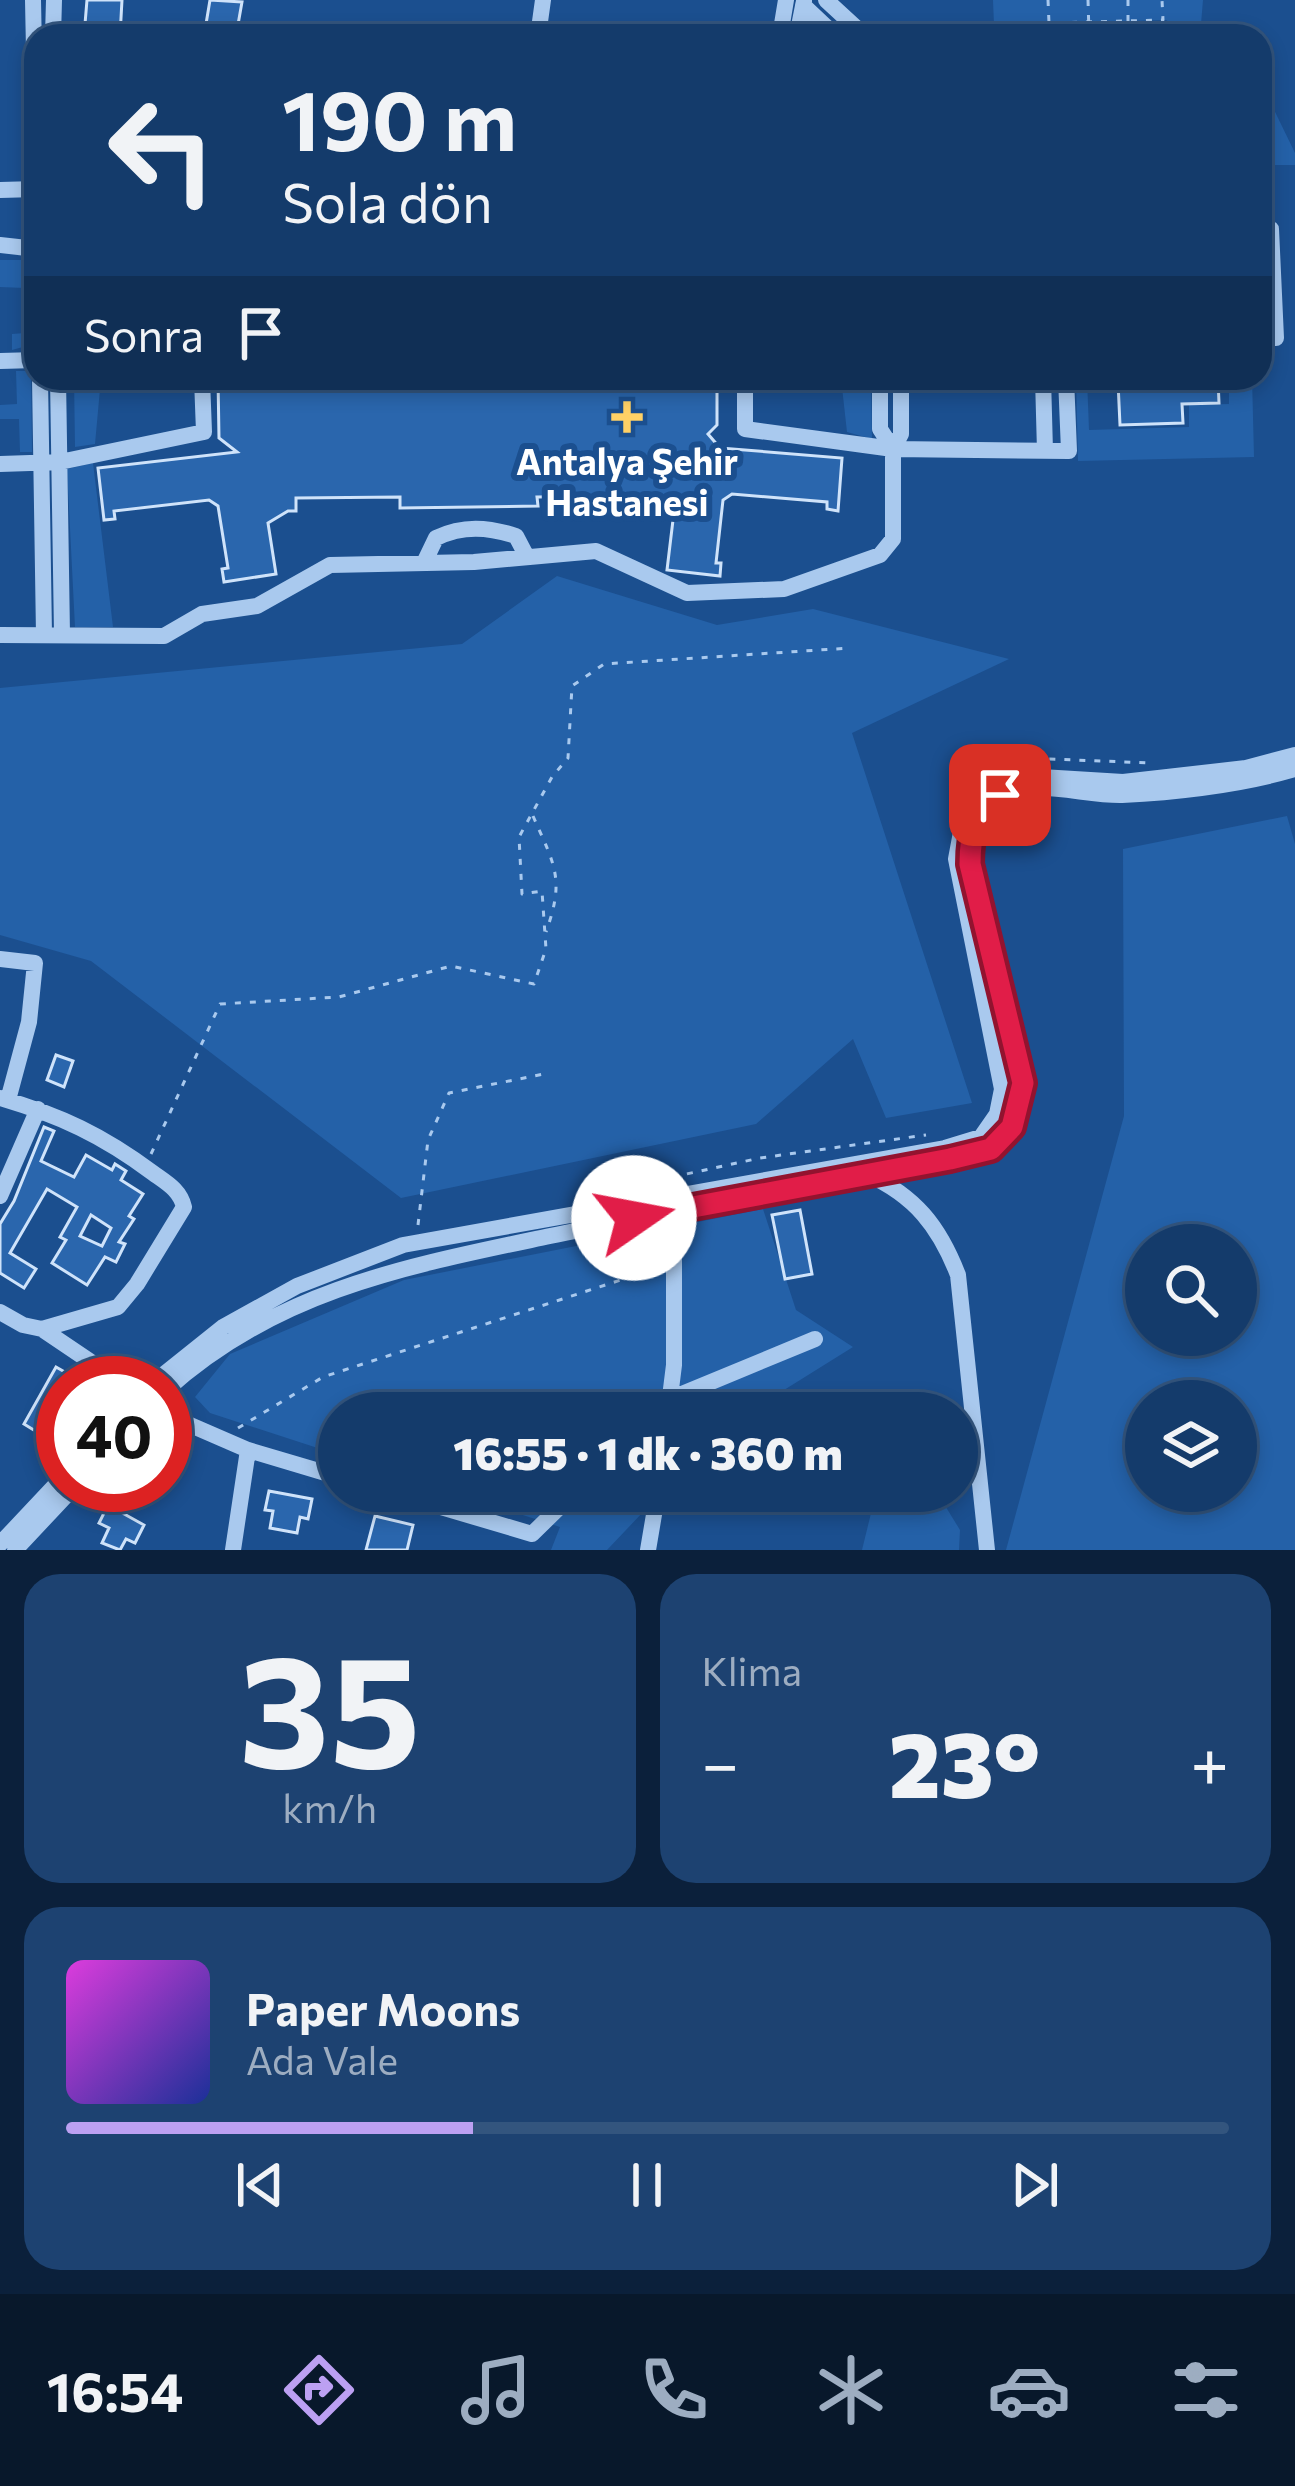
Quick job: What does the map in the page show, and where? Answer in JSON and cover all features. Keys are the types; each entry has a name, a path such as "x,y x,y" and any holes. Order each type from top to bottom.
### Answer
{"street":[{"path":"826,0 853,24"},
{"path":"798,2 823,24"},
{"path":"1272,252 1276,338 1272,338"},
{"path":"41,390 50,463 53,634"},
{"path":"50,463 57,390"},
{"path":"0,464 50,463 204,431 202,390"},
{"path":"745,390 745,429 893,449 1070,451 1067,390"},
{"path":"880,390 880,429 893,449"},
{"path":"0,635 164,636 202,614 257,605 330,565 596,551 687,593 784,589 880,555 893,539 893,449 901,434 901,390"},
{"path":"1043,390 1046,451"},
{"path":"424,563 436,538 455,529 493,529 516,536 527,557"},
{"path":"187,1356 223,1327 297,1286 403,1245 981,1138 997,1114 1002,1089 956,859 965,812 997,782 1025,776 1123,782 1246,768 1295,754"},
{"path":"192,1370 228,1342 308,1301 390,1270 991,1149 1012,1127 1023,1083 970,864 970,837 987,804 1020,789 1121,795 1264,778 1295,769"},
{"path":"0,959 34,963 29,1022 4,1099 110,1140 180,1194 184,1207 118,1307 42,1329"},
{"path":"0,1196 38,1109"},
{"path":"867,1174 894,1186 925,1212 944,1240 958,1275 988,1550"},
{"path":"671,1392 674,1210"},
{"path":"0,1312 42,1329 82,1356"},
{"path":"700,1392 815,1339"},
{"path":"192,1426 248,1450 318,1471"},
{"path":"233,1550 248,1450"},
{"path":"0,1544 36,1506"},
{"path":"15,1550 51,1512"},
{"path":"445,1512 528,1542 556,1512"},
{"path":"648,1550 654,1512"}],"path":[{"path":"1048,0 1049,23 1163,20 1162,0"},
{"path":"1088,0 1089,22"},
{"path":"1128,0 1128,21"},
{"path":"145,1167 220,1004 339,998 451,966 534,984 546,949 542,890 522,893 519,837 551,777 568,758 572,686 604,664 850,648"},
{"path":"1003,764 1024,758 1162,763"},
{"path":"532,814 553,860 559,896 545,933"},
{"path":"418,1232 428,1140 449,1093 549,1073"},
{"path":"600,1193 760,1159 937,1133"},
{"path":"221,1438 323,1377 633,1276"}],"shaded area":[{"path":"993,0 1203,0 1201,24 1166,20 994,24"},
{"path":"1272,106 1295,153 1295,165 1273,165"},
{"path":"0,260 24,260 24,288 0,287"},
{"path":"24,333 24,347 12,350 12,334"},
{"path":"16,371 24,371 24,390 31,390 32,452 20,452 19,419 0,419 0,405 17,404"},
{"path":"74,390 100,390 95,444 75,447"},
{"path":"842,390 871,390 872,439 847,432"},
{"path":"1076,390 1087,390 1089,430 1189,427 1189,405 1229,404 1229,390 1252,390 1254,457 1078,461"},
{"path":"93,463 113,627 75,627 67,469"},
{"path":"557,576 717,625 813,609 1009,659 852,733 972,1103 886,1118 853,1039 756,1124 401,1198 91,961 0,935 0,688 462,644"},
{"path":"1287,816 1295,844 1295,1550 1006,1550 1124,1116 1123,849"},
{"path":"763,1209 796,1310 853,1347 781,1392 318,1392 318,1448 210,1413 195,1397 230,1354 404,1280"},
{"path":"514,1512 643,1512 607,1550 551,1550 560,1527"},
{"path":"871,1512 949,1512 960,1530 959,1550 862,1550"}],"building":[{"path":"87,0 122,0 121,24 85,24"},
{"path":"210,0 242,2 238,24 206,24"},
{"path":"218,390 717,390 717,425 708,434 720,448 842,458 838,511 827,509 827,502 732,494 723,500 716,563 721,563 720,576 667,570 673,520 651,505 638,505 638,496 537,497 538,506 400,508 400,497 296,498 296,511 268,523 276,574 224,582 222,569 228,568 218,506 209,500 114,511 115,519 104,520 98,468 237,452 219,438"},
{"path":"1118,390 1218,390 1219,403 1182,404 1183,423 1120,425"},
{"path":"56,1055 73,1061 64,1087 47,1080"},
{"path":"44,1127 54,1131 41,1161 74,1177 86,1155 112,1170 115,1164 126,1171 121,1180 143,1194 129,1216 134,1219 119,1242 125,1244 116,1262 105,1257 87,1285 52,1263 77,1207 47,1189 10,1253 36,1269 24,1288 0,1273 0,1224","holes":["91,1215 111,1228 102,1246 80,1236"]},
{"path":"800,1210 812,1274 785,1279 772,1215"},
{"path":"36,1403 36,1431 24,1424"},
{"path":"269,1491 312,1499 308,1519 300,1517 297,1533 270,1528 273,1511 265,1510"},
{"path":"104,1512 121,1512 144,1525 135,1543 126,1539 120,1550 102,1543 109,1528 99,1523"},
{"path":"375,1516 413,1525 407,1550 366,1550"}],"place":[{"name":"Antalya Şehir Hastanesi","path":"627,417"}],"route":[{"path":"634,1218 950,1159 991,1149 1012,1127 1023,1083 970,864 970,837 977,818 1000,795"}]}
